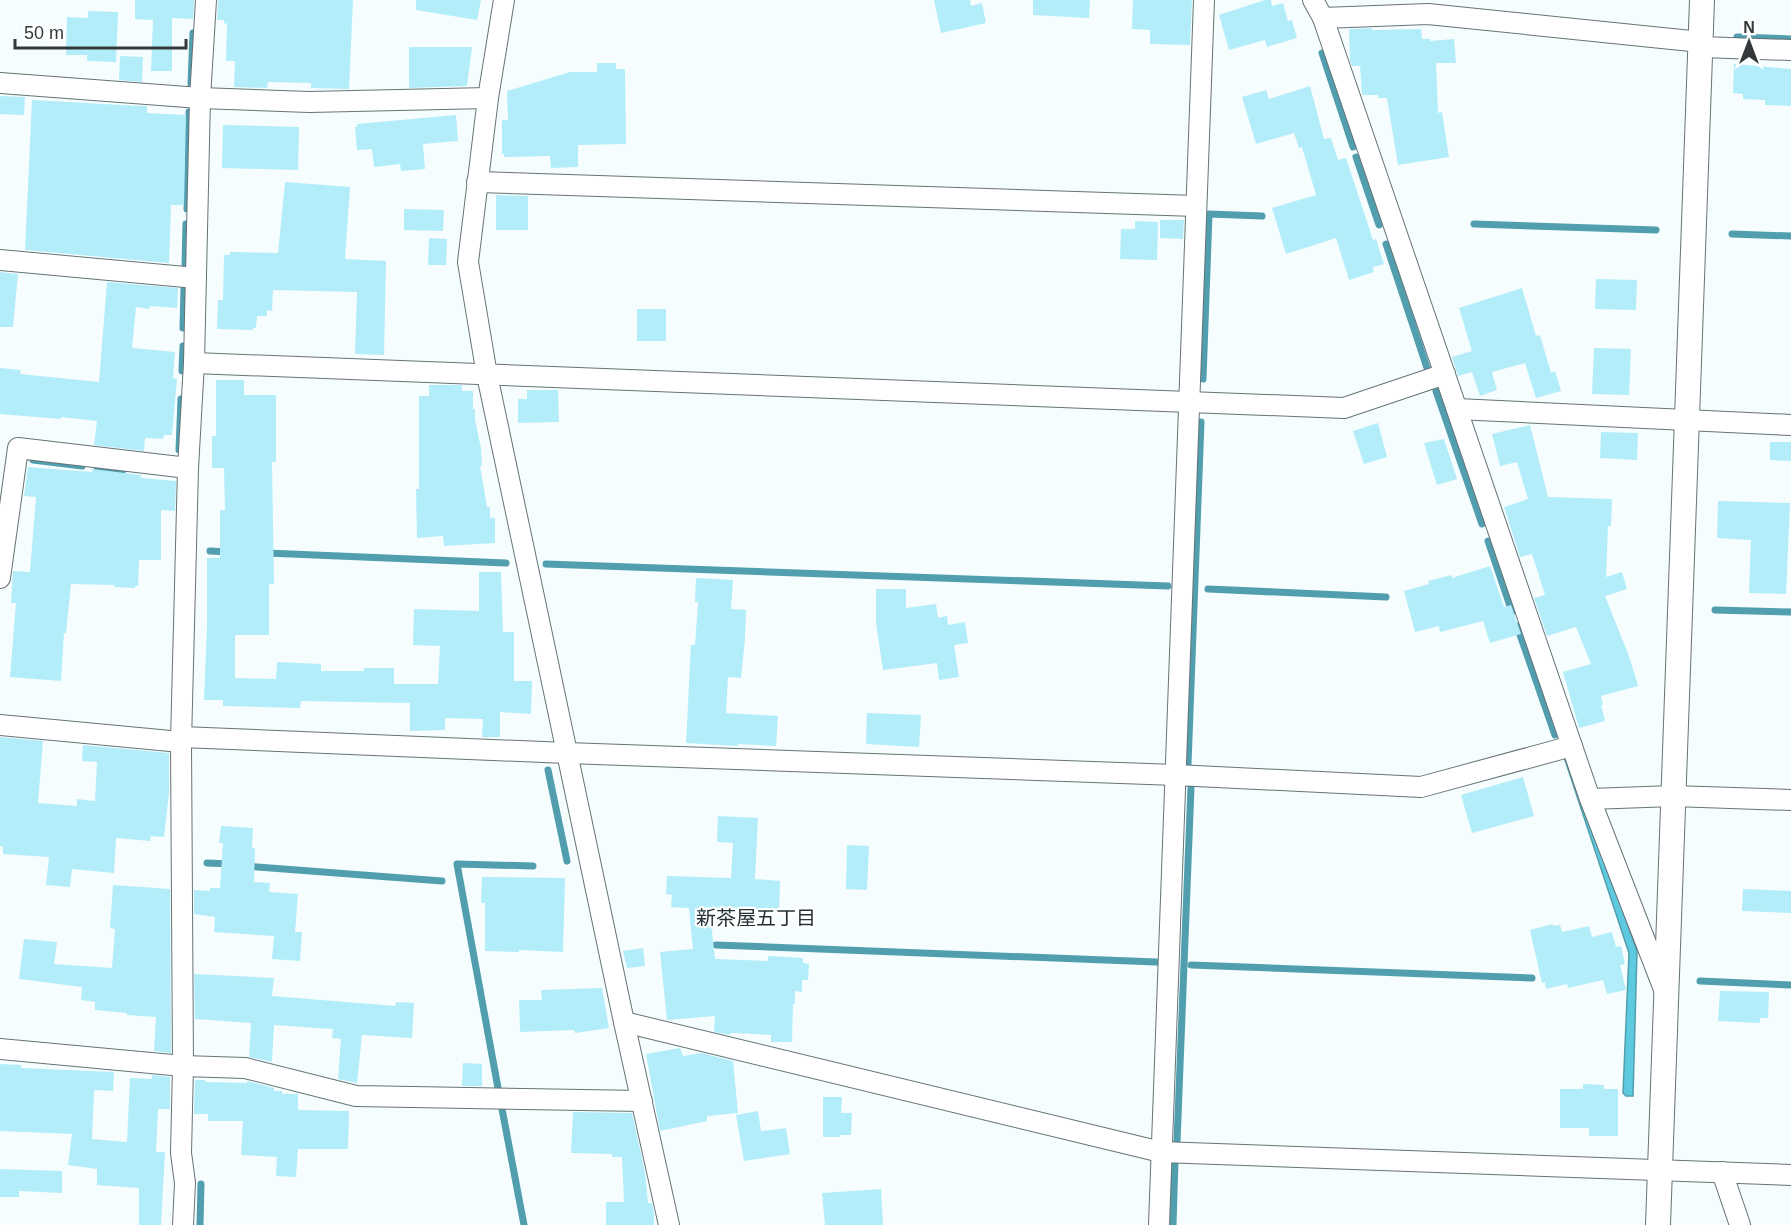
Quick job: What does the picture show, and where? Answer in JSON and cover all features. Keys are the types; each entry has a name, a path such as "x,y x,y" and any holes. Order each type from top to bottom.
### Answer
{"street":[{"path":"183,1225 185,1183 181,1153 183,1065 181,740 194,363 200,98 206,0"},
{"path":"504,0 488,98 468,262 488,375 624,1023 669,1225"},
{"path":"1159,1225 1204,0"},
{"path":"1313,0 1323,18 1590,799 1666,995"},
{"path":"1658,1225 1702,0"},
{"path":"1323,18 1428,14 1701,44 1791,50"},
{"path":"0,83 200,98 309,102 488,98"},
{"path":"477,182 1197,206"},
{"path":"0,260 196,278"},
{"path":"194,363 1344,408 1445,374"},
{"path":"1457,409 1791,425"},
{"path":"0,578 9,447 189,468"},
{"path":"0,725 181,740 1176,775 1421,787 1572,746"},
{"path":"1590,799 1673,796 1791,800"},
{"path":"624,1023 1161,1152 1791,1175"},
{"path":"0,1049 183,1065 245,1068 356,1096 642,1101"},
{"path":"1722,1172 1740,1225"}],"water":[{"path":"1569,756 1637,951 1633,1096 1626,1096 1623,1093 1629,953 1564,757"}],"building":[{"path":"135,0 194,0 193,19 172,18 172,71 151,71 153,20 135,19"},
{"path":"218,0 353,0 349,89 311,88 311,83 268,82 267,88 234,87 235,61 226,61 227,24 224,20 217,20"},
{"path":"416,0 481,0 477,20 416,10"},
{"path":"934,0 970,0 971,6 982,3 986,23 941,33"},
{"path":"1033,0 1090,0 1089,18 1033,15"},
{"path":"1133,0 1192,0 1190,45 1150,44 1150,30 1132,29"},
{"path":"1271,0 1272,6 1283,3 1288,21 1292,20 1297,38 1267,47 1265,40 1229,50 1219,15"},
{"path":"88,11 118,12 116,62 87,61 87,55 66,55 67,17 88,18"},
{"path":"1372,28 1372,30 1421,29 1422,39 1430,39 1430,41 1454,39 1456,63 1436,63 1438,113 1442,112 1449,157 1398,165 1387,98 1378,98 1378,95 1362,95 1360,66 1352,66 1350,60 1349,29"},
{"path":"409,47 472,47 467,86 409,88"},
{"path":"120,56 143,57 142,82 119,80"},
{"path":"597,63 616,63 616,69 625,69 626,144 578,145 578,167 551,168 550,156 504,157 502,154 502,120 508,120 507,91 570,72 597,72"},
{"path":"1734,64 1791,69 1791,106 1765,105 1765,100 1743,99 1743,94 1733,93"},
{"path":"1310,86 1324,139 1331,138 1338,160 1346,158 1373,240 1376,239 1384,264 1373,267 1374,272 1349,280 1336,238 1286,254 1272,208 1316,195 1302,147 1299,148 1294,133 1256,144 1242,97 1266,90 1269,99"},
{"path":"0,96 25,97 24,115 0,114"},
{"path":"32,100 147,106 147,113 186,115 184,205 171,205 169,263 25,250"},
{"path":"456,115 458,141 423,144 425,169 401,171 400,164 374,167 372,149 357,150 355,127 357,124"},
{"path":"223,125 299,127 298,170 222,168"},
{"path":"285,182 350,187 345,259 386,261 384,355 355,354 357,292 273,290 272,311 267,310 267,316 257,316 256,328 253,330 217,329 218,300 223,300 224,255 230,255 230,252 278,253"},
{"path":"496,195 528,196 528,230 496,230"},
{"path":"404,209 444,210 443,231 404,230"},
{"path":"1160,220 1184,220 1183,239 1160,238"},
{"path":"1135,221 1158,222 1157,260 1120,259 1121,229 1135,229"},
{"path":"429,238 447,239 446,265 428,265"},
{"path":"0,272 18,274 13,327 0,327"},
{"path":"1596,279 1637,280 1636,310 1595,309"},
{"path":"107,282 178,288 177,308 136,307 132,348 175,352 173,378 177,379 172,435 164,435 163,439 145,438 144,451 94,445 97,421 0,414 0,368 21,370 20,374 99,382"},
{"path":"1522,288 1536,336 1540,335 1551,373 1555,371 1561,391 1536,398 1525,363 1492,372 1497,390 1480,396 1472,372 1458,376 1452,357 1472,351 1459,308"},
{"path":"637,309 666,309 666,341 637,341"},
{"path":"1594,348 1631,349 1629,395 1592,394"},
{"path":"216,380 244,380 244,395 276,395 276,462 272,462 274,584 269,584 269,635 235,635 235,678 276,679 277,662 321,664 321,671 394,668 394,684 438,684 440,646 413,645 414,609 479,611 479,572 501,572 503,632 514,632 514,681 532,681 531,714 500,712 500,737 482,737 483,719 445,718 445,730 410,731 410,703 301,701 300,708 223,706 223,700 204,700 207,558 220,558 220,510 225,510 224,468 212,468 212,436 216,436"},
{"path":"429,385 462,385 462,391 473,391 473,409 475,409 481,448 482,466 480,466 487,507 490,507 490,518 495,518 495,543 444,546 443,536 417,538 419,396 429,396"},
{"path":"527,390 558,390 559,422 518,423 518,399 527,399"},
{"path":"1378,423 1387,457 1364,464 1353,431"},
{"path":"1530,425 1548,497 1612,499 1611,526 1608,526 1606,577 1622,572 1627,589 1605,596 1638,686 1601,696 1605,721 1579,728 1563,672 1591,664 1576,627 1547,636 1534,598 1545,595 1532,554 1520,557 1504,507 1528,499 1517,462 1500,466 1492,434"},
{"path":"1601,432 1638,433 1637,460 1600,458"},
{"path":"1444,439 1457,479 1437,485 1424,443"},
{"path":"1770,442 1791,442 1791,461 1770,460"},
{"path":"28,467 92,472 92,469 141,475 141,478 176,481 175,511 161,510 161,560 139,560 138,586 135,588 71,584 66,633 64,633 61,681 10,677 16,603 11,603 13,571 30,572 36,497 24,496"},
{"path":"1718,501 1790,503 1786,594 1749,593 1751,540 1717,538"},
{"path":"1490,566 1504,607 1511,605 1521,634 1490,643 1483,621 1440,632 1439,626 1415,632 1404,591 1429,584 1428,581 1452,575 1452,578"},
{"path":"696,578 733,580 731,609 746,610 745,638 741,678 728,677 726,713 778,716 776,746 686,743 691,645 695,645 698,602 695,602"},
{"path":"876,589 906,589 906,608 936,604 938,618 947,616 948,625 965,622 968,643 954,645 959,677 939,680 937,663 883,670 876,623"},
{"path":"867,713 921,715 919,747 866,744"},
{"path":"0,737 43,741 38,803 77,806 77,799 95,801 97,762 82,761 83,745 169,753 169,793 164,837 151,836 150,841 116,838 114,873 72,869 70,887 46,885 49,857 3,854 3,847 0,846"},
{"path":"1523,777 1534,816 1472,833 1461,795"},
{"path":"718,816 758,818 755,879 780,881 779,913 710,913 715,959 768,961 768,956 803,958 803,963 809,964 808,980 802,980 802,992 795,991 792,1042 771,1042 771,1035 730,1033 731,1035 714,1032 715,1016 667,1020 660,952 693,949 689,908 671,907 672,895 666,894 667,876 731,878 733,843 717,842"},
{"path":"221,826 253,828 254,882 270,883 269,892 298,894 295,932 302,932 300,961 272,959 274,936 214,932 215,917 194,914 194,890 210,891 210,888 220,888 223,843 219,843"},
{"path":"847,845 869,846 867,890 846,889"},
{"path":"482,877 565,878 563,952 485,951 485,903 481,903"},
{"path":"113,885 170,889 171,1053 154,1051 156,1017 95,1010 95,1002 81,1000 82,987 19,979 24,939 57,942 54,964 112,968 115,929 110,928"},
{"path":"1743,889 1791,891 1791,913 1742,911"},
{"path":"1553,924 1553,926 1560,925 1562,932 1589,926 1592,937 1612,932 1616,947 1621,946 1625,964 1620,965 1626,990 1607,994 1603,980 1568,988 1567,984 1546,989 1545,982 1542,983 1530,930"},
{"path":"643,948 645,966 627,968 623,951"},
{"path":"194,974 274,978 272,996 395,1006 396,1002 414,1003 412,1038 362,1035 357,1083 338,1079 341,1039 332,1038 333,1029 274,1025 272,1062 249,1057 251,1023 195,1019"},
{"path":"602,988 609,1028 575,1033 574,1030 520,1032 519,1000 542,1000 541,990"},
{"path":"1720,991 1769,992 1768,1018 1760,1018 1760,1023 1718,1021"},
{"path":"680,1048 683,1056 701,1053 733,1061 738,1113 707,1116 707,1121 660,1131 646,1054"},
{"path":"463,1063 482,1064 482,1086 462,1086"},
{"path":"0,1064 21,1065 21,1068 114,1072 113,1091 95,1090 94,1092 92,1139 127,1142 130,1078 152,1079 152,1075 170,1077 170,1109 158,1109 156,1152 165,1152 161,1225 139,1225 139,1188 97,1185 97,1169 68,1165 72,1134 0,1131"},
{"path":"195,1080 247,1083 247,1081 274,1088 274,1091 282,1091 282,1094 298,1094 298,1110 349,1111 348,1149 298,1149 296,1177 276,1176 277,1157 241,1155 243,1121 208,1121 208,1114 194,1114"},
{"path":"1583,1084 1604,1085 1604,1089 1618,1089 1618,1136 1589,1136 1589,1128 1560,1128 1560,1089 1583,1089"},
{"path":"823,1097 842,1097 841,1113 852,1113 851,1135 823,1137"},
{"path":"758,1111 761,1131 786,1128 790,1154 744,1161 736,1115"},
{"path":"573,1112 632,1113 645,1172 648,1203 652,1203 654,1225 606,1225 606,1202 624,1202 622,1157 612,1157 612,1154 571,1153"},
{"path":"0,1169 62,1171 62,1193 19,1191 19,1197 0,1197"},
{"path":"881,1189 883,1225 825,1225 822,1193"}],"waterway":[{"path":"191,84 193,33"},
{"path":"1737,37 1791,39"},
{"path":"1322,53 1353,147"},
{"path":"187,209 189,112"},
{"path":"1356,157 1379,225"},
{"path":"1203,379 1209,214 1262,216"},
{"path":"185,267 186,224"},
{"path":"1474,224 1656,230"},
{"path":"1732,234 1791,236"},
{"path":"1386,244 1427,368"},
{"path":"183,328 184,288"},
{"path":"182,371 183,346"},
{"path":"1436,391 1482,524"},
{"path":"179,450 181,399"},
{"path":"1188,764 1201,422"},
{"path":"33,460 82,466"},
{"path":"97,467 123,470"},
{"path":"1488,541 1512,612"},
{"path":"210,551 229,552"},
{"path":"267,553 506,563"},
{"path":"546,564 1168,586"},
{"path":"1208,589 1386,597"},
{"path":"1715,610 1791,612"},
{"path":"1517,626 1555,735"},
{"path":"548,770 567,861"},
{"path":"1177,1142 1191,787"},
{"path":"207,863 231,864"},
{"path":"498,1088 457,864 533,866"},
{"path":"245,866 442,881"},
{"path":"716,945 1156,962"},
{"path":"1191,965 1532,978"},
{"path":"1700,981 1791,985"},
{"path":"502,1109 524,1225"},
{"path":"1173,1225 1175,1161"},
{"path":"200,1225 201,1184"}],"district":[{"name":"新茶屋五丁目","path":"756,918"}]}
